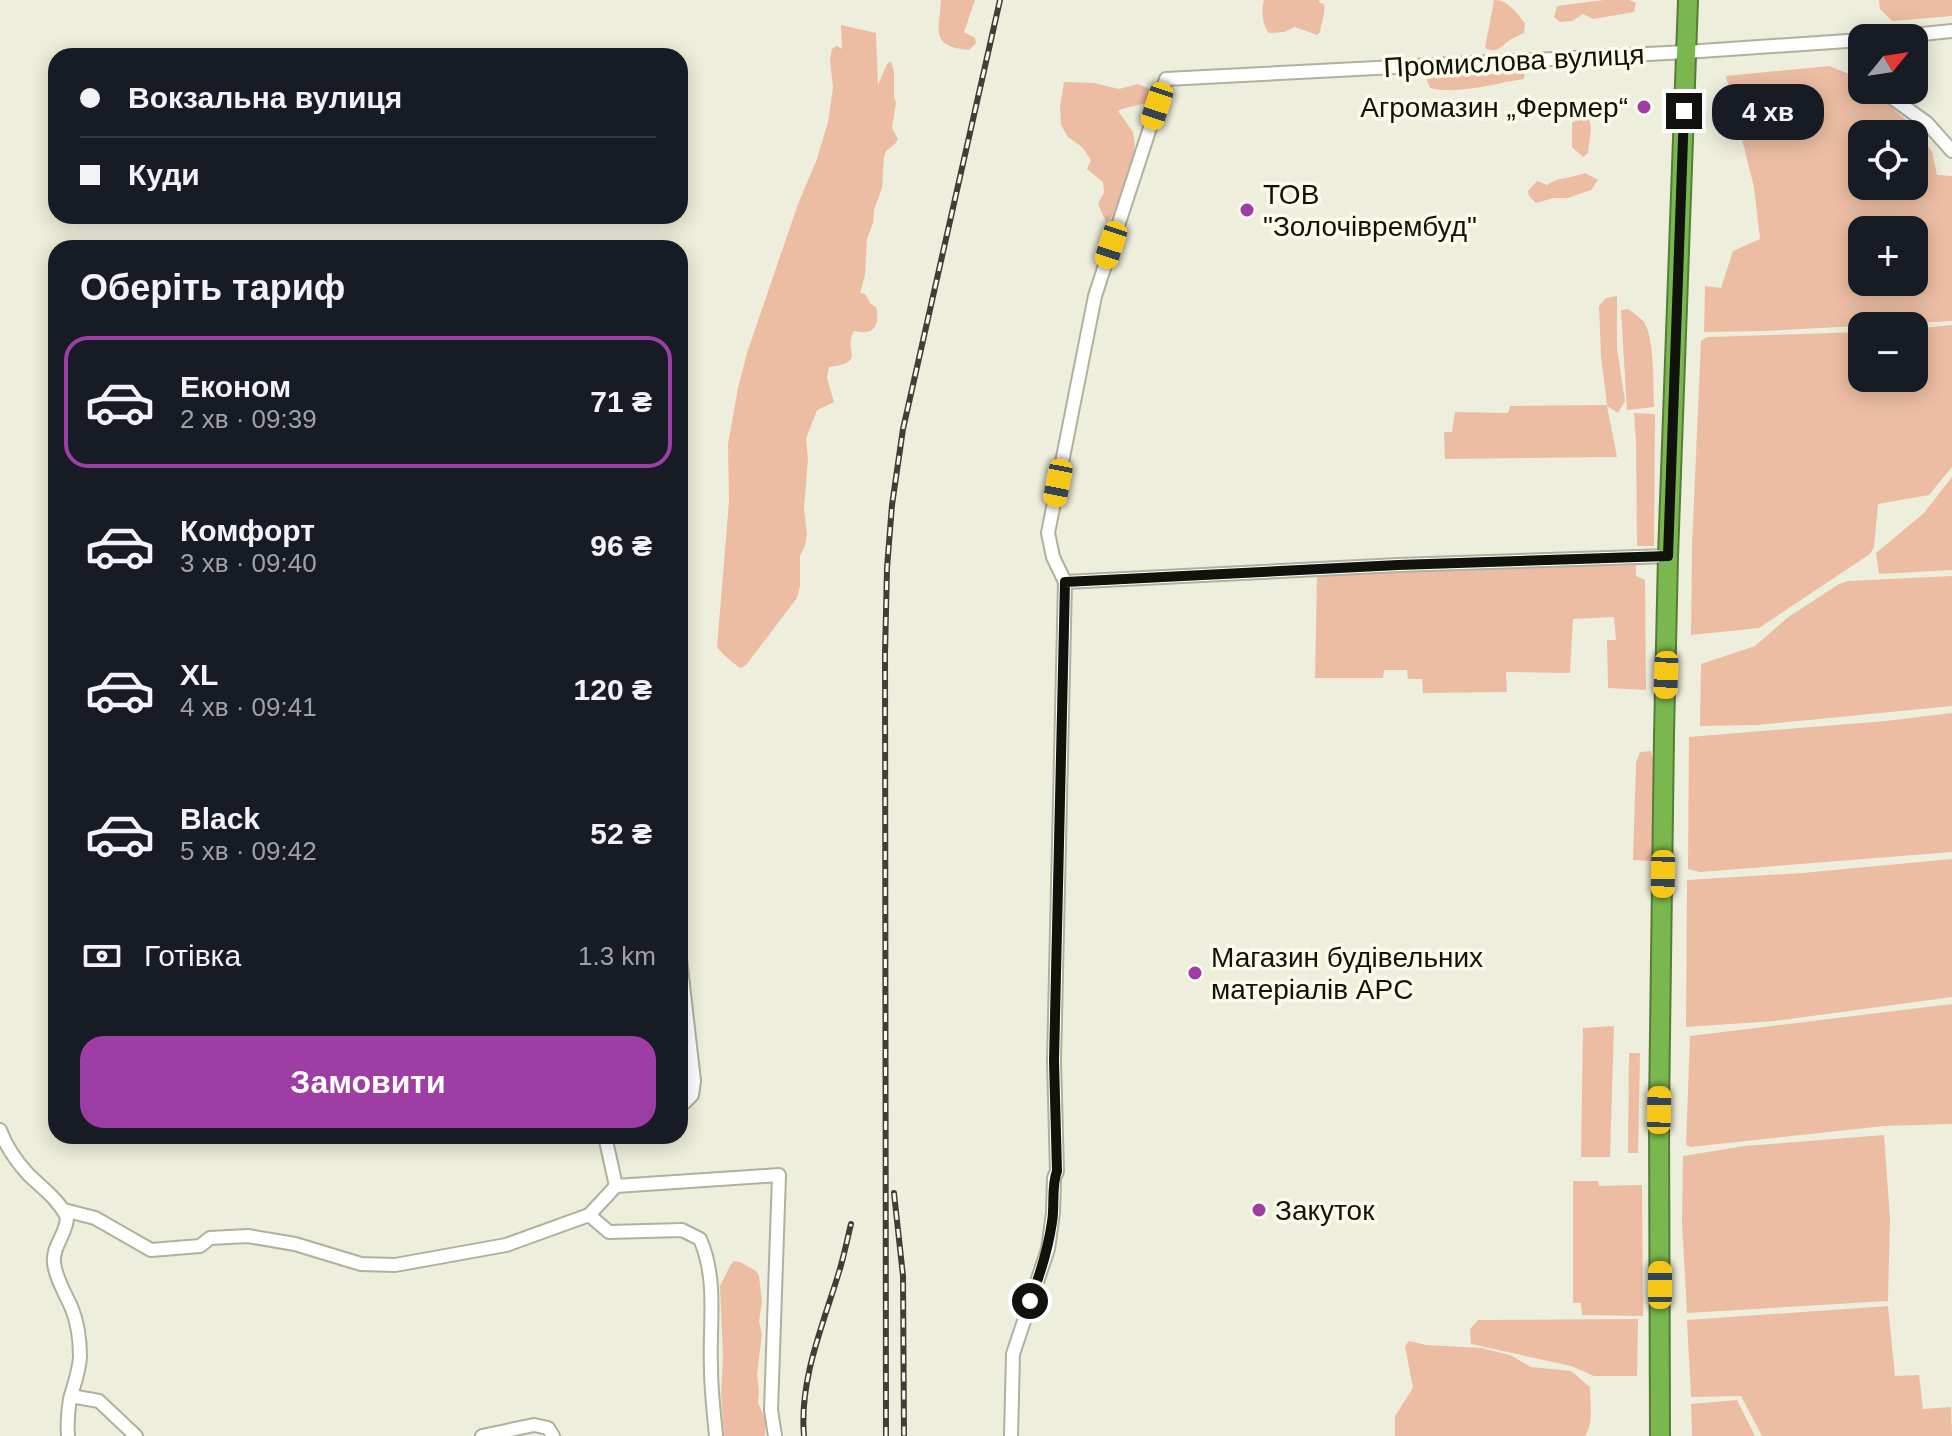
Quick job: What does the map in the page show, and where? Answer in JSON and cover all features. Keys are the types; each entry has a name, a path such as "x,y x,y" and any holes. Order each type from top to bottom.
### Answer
{"highway":[{"path":"1660,1436 1659,1110 1668,556 1688,0"}],"street":[{"path":"1928,33 1952,31"},
{"name":"Промислова вулиця","path":"1065,582 1053,557 1048,533 1095,296 1166,79 1848,43"},
{"path":"1901,104 1927,123 1952,151"},
{"path":"1011,1436 1013,1354 1048,1249 1057,1171 1055,1045 1065,582 1398,565 1668,556"},
{"path":"688,1029 694,1081 692,1095 688,1099"},
{"path":"0,1130 20,1165 55,1199 64,1210 68,1222 53,1261 73,1311 79,1336 80,1358 67,1421 68,1436"},
{"path":"607,1144 616,1186"},
{"path":"64,1210 95,1218 151,1250 200,1246 210,1238 248,1236 295,1244 361,1264 395,1265 506,1245 589,1215 616,1186 779,1175 771,1410 775,1436"},
{"path":"589,1215 609,1232 682,1230 700,1239 710,1271 711,1368 716,1436"},
{"path":"71,1396 99,1401 136,1436"},
{"path":"482,1436 534,1425 548,1428 553,1436"}],"shaded area":[{"path":"941,0 975,0 964,32 975,38 976,43 969,50 947,45 942,40 939,34"},
{"path":"1264,0 1319,0 1324,4 1320,32 1317,35 1295,27 1269,33 1263,17"},
{"path":"1494,0 1508,5 1525,23 1524,33 1492,50 1485,48"},
{"path":"1629,0 1636,3 1634,12 1593,19 1583,14 1572,21 1560,22 1554,17 1557,6"},
{"path":"1879,0 1952,0 1952,16 1892,21 1880,9"},
{"path":"841,25 876,33 878,85 891,61 894,72 896,103 892,128 898,139 884,157 882,188 867,239 865,275 860,293 865,294 876,307 877,322 870,331 854,331 851,338 852,355 848,362 829,367 827,378 834,402 817,410 806,439 808,459 804,509 807,534 800,556 797,598 741,668 717,647 729,501 728,444 747,353 828,122 833,88 830,60 832,49 837,46 842,49"},
{"path":"1829,66 1848,73 1848,104 1889,104 1906,120 1848,120 1848,200 1928,200 1928,146 1937,175 1952,176 1952,321 1928,322 1928,312 1848,312 1848,327 1704,332 1705,286 1721,288 1733,251 1760,239 1754,187 1726,76"},
{"path":"1510,69 1525,71 1524,79 1477,88 1441,90 1430,88 1426,77 1431,73 1493,74"},
{"path":"1064,82 1094,83 1119,89 1138,84 1152,90 1152,100 1118,111 1133,132 1135,146 1126,189 1117,211 1106,222 1098,204 1104,192 1103,182 1087,169 1091,160 1082,147 1068,137 1061,125"},
{"path":"1579,118 1589,118 1591,128 1588,153 1583,157 1572,147 1572,123"},
{"path":"1585,173 1598,180 1591,190 1568,198 1536,203 1529,196 1528,191 1537,181 1547,185"},
{"path":"1617,296 1617,348 1625,401 1618,413 1607,406 1617,457 1445,459 1444,432 1452,432 1455,412 1508,413 1510,406 1607,405 1599,306 1606,298"},
{"path":"1628,309 1642,320 1648,330 1653,363 1654,407 1627,410 1621,310"},
{"path":"1952,325 1952,467 1929,495 1878,504 1874,547 1870,554 1759,628 1691,635 1701,341 1707,337 1848,332 1848,392 1928,392 1928,328"},
{"path":"1634,413 1655,414 1654,546 1637,546"},
{"path":"1952,477 1952,570 1879,574 1876,553 1924,513"},
{"path":"1636,565 1636,576 1645,580 1646,690 1608,688 1607,640 1616,640 1614,617 1573,619 1570,673 1506,672 1507,692 1423,693 1422,679 1408,679 1407,670 1384,670 1383,678 1315,678 1317,576"},
{"path":"1952,576 1952,706 1758,725 1700,726 1701,664 1755,646 1787,618 1839,584"},
{"path":"1952,713 1952,852 1700,872 1688,869 1689,737"},
{"path":"1651,751 1654,762 1653,861 1633,860 1636,763 1640,752"},
{"path":"1952,859 1952,997 1775,1021 1686,1027 1687,880"},
{"path":"1952,1004 1952,1124 1883,1126 1691,1147 1686,1145 1690,1036"},
{"path":"1614,1026 1610,1157 1581,1157 1583,1028"},
{"path":"1629,1053 1640,1053 1638,1153 1628,1153"},
{"path":"1884,1135 1890,1218 1888,1301 1687,1313 1682,1223 1683,1156 1745,1146"},
{"path":"1573,1181 1598,1181 1599,1186 1642,1185 1643,1316 1582,1315 1581,1303 1573,1303"},
{"path":"734,1261 756,1271 759,1276 762,1334 757,1374 758,1403 766,1421 765,1436 724,1436 720,1286"},
{"path":"1888,1306 1895,1376 1919,1375 1923,1409 1951,1407 1952,1436 1762,1436 1741,1396 1691,1397 1687,1320"},
{"path":"1638,1319 1637,1376 1594,1376 1571,1366 1471,1344 1470,1329 1478,1320"},
{"path":"1409,1341 1481,1348 1510,1355 1531,1367 1571,1371 1590,1387 1588,1431 1585,1436 1395,1436 1395,1416 1413,1388 1405,1346"},
{"path":"1737,1400 1755,1436 1692,1436 1691,1404"}],"railway":[{"path":"886,1436 885,654 892,505 903,429 1000,0"},
{"path":"894,1193 903,1276 904,1436"},
{"path":"804,1436 803,1415 809,1373 851,1224"}],"place":[{"name":"Агромазин „Фермер“","path":"1644,107"},
{"name":"ТОВ \"Золочіврембуд\"","path":"1247,210"},
{"name":"Магазин будівельних матеріалів APC","path":"1195,973"},
{"name":"Закуток","path":"1259,1210"}],"route":[{"path":"1030,1301 1048,1249 1057,1171 1054,1061 1065,582 1398,565 1668,556 1684,111"}]}
